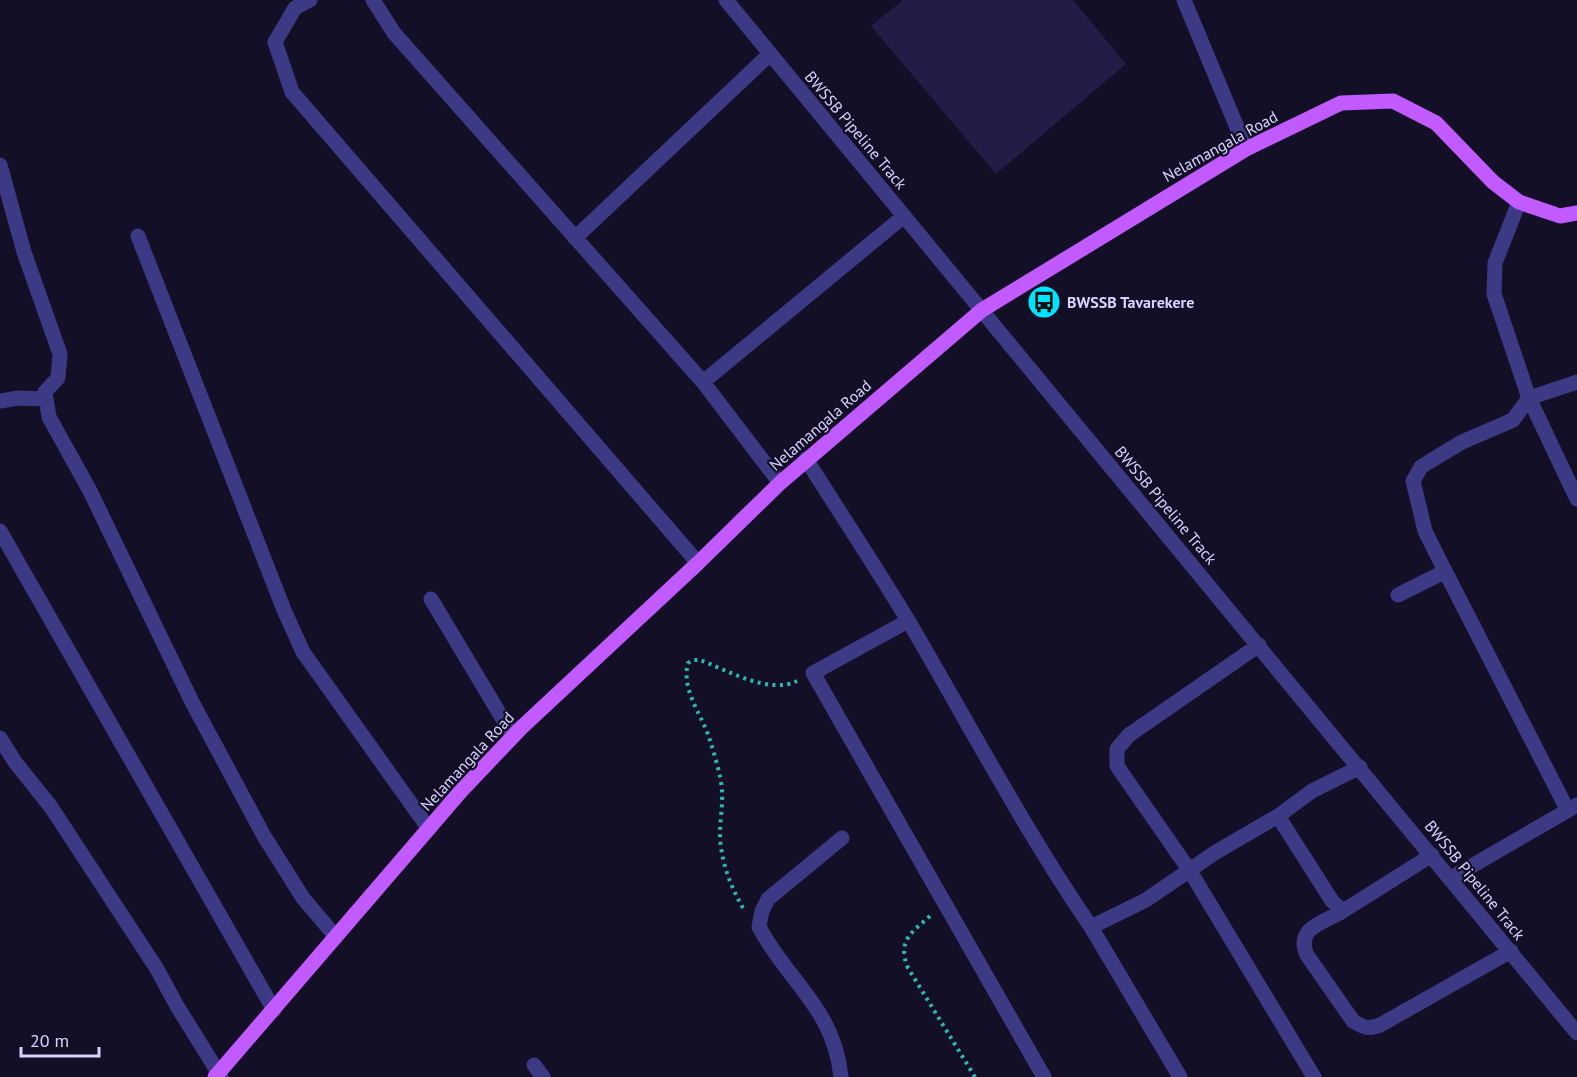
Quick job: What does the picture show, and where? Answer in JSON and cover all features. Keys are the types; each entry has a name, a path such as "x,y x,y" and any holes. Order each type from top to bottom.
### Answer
{"main road":[{"name":"Nelamangala Road","path":"218,1076 429,828 513,736 806,459 982,310 1246,149 1341,102 1393,101 1436,123 1493,182 1519,202 1560,216 1577,213"}],"street":[{"path":"310,0 295,8 275,42 292,92 698,563"},
{"path":"373,0 394,33 702,382 780,483"},
{"name":"BWSSB Pipeline Track","path":"726,0 1577,1033"},
{"path":"1184,0 1246,149"},
{"path":"575,238 770,54"},
{"path":"0,165 24,252 60,354 58,378 45,392 48,417 90,491 198,712 264,836 303,898 336,937"},
{"path":"1519,202 1495,263 1494,294 1529,398 1577,499"},
{"path":"702,382 904,216"},
{"path":"138,236 284,610 303,652 429,828"},
{"path":"1451,878 1572,807 1425,531 1413,481 1421,467 1432,460 1462,442 1513,420 1529,398 1577,381"},
{"path":"0,401 18,398 46,399"},
{"path":"806,459 908,621 999,780 1066,891 1091,927 1180,1077"},
{"path":"0,531 274,1010"},
{"path":"1398,595 1444,569"},
{"path":"431,599 513,736"},
{"path":"908,621 813,673 1044,1077"},
{"path":"1258,645 1128,735 1117,749 1117,766 1190,871 1314,1077"},
{"path":"0,738 86,859 157,969 218,1076"},
{"path":"1091,927 1146,900 1216,852 1278,816 1312,791 1360,767"},
{"path":"1278,816 1332,901 1343,911"},
{"path":"841,1077 836,1046 828,1026 791,972 768,944 759,927 762,911 768,899 842,838"},
{"path":"1432,855 1304,936 1303,945 1307,956 1353,1021 1364,1028 1373,1028 1511,951"}],"path":[{"path":"759,927 744,910 726,872 721,846 722,790 720,778 708,734 691,697 686,671 688,663 700,660 765,685 786,687 813,673"},
{"path":"945,903 909,935 903,956 908,968 975,1077"}],"building":[{"path":"903,0 1073,0 1126,64 996,174 871,26"}],"place":[{"name":"BWSSB Tavarekere","path":"1044,302"}]}
